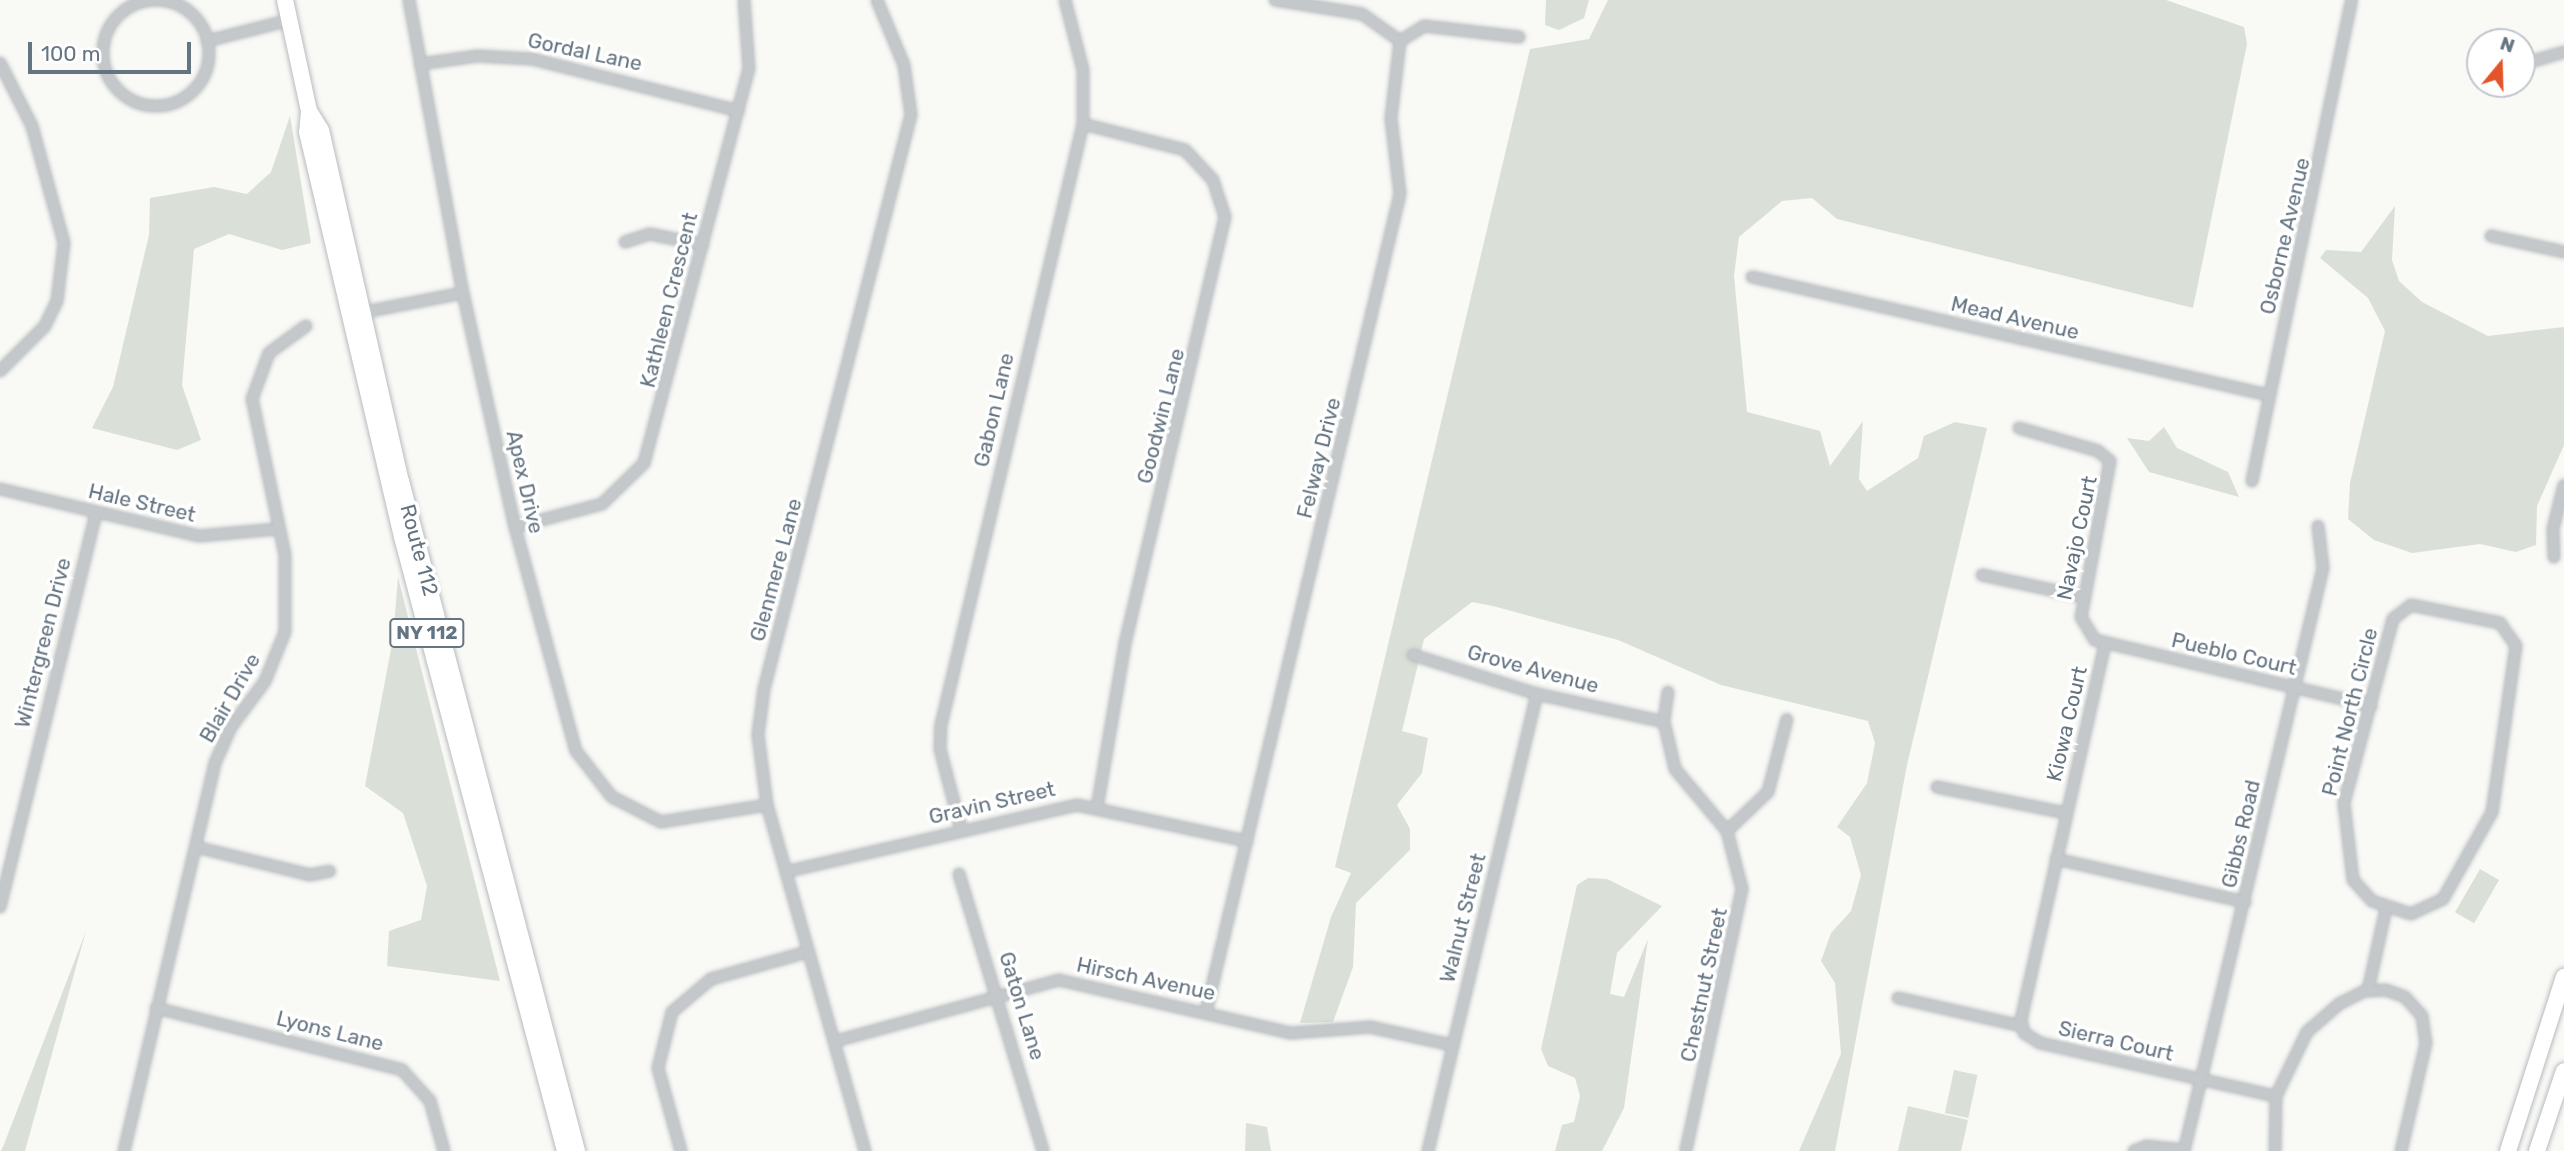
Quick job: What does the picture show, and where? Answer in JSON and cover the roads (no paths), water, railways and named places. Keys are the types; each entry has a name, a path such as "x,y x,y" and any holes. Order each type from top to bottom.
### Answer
{"main road":[{"name":"Route 112","path":"285,0 309,111 307,132 577,1151"},
{"name":"Route 112","path":"357,314 402,537 565,1151"},
{"path":"2508,1151 2564,977"},
{"path":"2537,1151 2564,1070"}],"street":[{"name":"Apex Drive","path":"409,0 463,293 515,527 567,723 598,786 627,808 661,822 767,805"},
{"name":"Kathleen Crescent","path":"515,527 603,504 644,463 739,111 752,41 744,0"},
{"name":"Glenmere Lane","path":"865,1151 836,1041 807,952 789,872 767,805 758,735 764,689 911,115 904,65 877,0"},
{"name":"Gabon Lane","path":"961,829 940,749 941,725 1083,124 1083,70 1065,0"},
{"path":"1275,0 1362,14 1400,41 1424,26 1519,37"},
{"name":"Osborne Avenue","path":"2252,481 2352,0"},
{"path":"144,2 184,8 207,41 203,78 168,105 131,100 104,65 111,25 144,2"},
{"path":"207,41 290,20"},
{"name":"Felway Drive","path":"1206,1012 1400,194 1391,118 1400,41"},
{"path":"2536,60 2564,52"},
{"name":"Gordal Lane","path":"421,64 478,56 532,59 739,111"},
{"path":"0,63 32,127 64,243 57,301 45,326 0,371"},
{"name":"Goodwin Lane","path":"1083,124 1185,150 1213,180 1225,217 1125,644 1097,807"},
{"path":"625,242 650,234 703,245"},
{"path":"2491,236 2564,252"},
{"name":"Mead Avenue","path":"1752,277 2268,395"},
{"path":"357,314 463,293"},
{"name":"Blair Drive","path":"124,1151 156,1007 219,752 265,681 285,632 288,586 254,420 253,383 269,353 306,326"},
{"name":"Navajo Court","path":"2019,428 2098,451 2110,461 2081,617 2090,636"},
{"path":"2554,557 2553,529 2564,485"},
{"name":"Hale Street","path":"0,489 199,536 277,529"},
{"name":"Wintergreen Drive","path":"0,907 96,512"},
{"name":"Gibbs Road","path":"2134,1151 2147,1146 2184,1150 2323,568 2318,526"},
{"path":"1982,575 2084,597"},
{"name":"Point North Circle","path":"2419,606 2500,623 2513,634 2492,812 2439,904 2411,914 2386,909 2364,895 2347,863 2344,803 2393,619 2401,609 2419,606"},
{"name":"Pueblo Court","path":"2090,636 2105,644 2371,706"},
{"name":"Kiowa Court","path":"2066,813 2105,644"},
{"name":"Grove Avenue","path":"1413,655 1537,694 1664,722"},
{"name":"Chestnut Street","path":"1668,692 1664,722 1675,769 1727,831 1739,861 1741,911 1686,1151"},
{"name":"Walnut Street","path":"1428,1151 1451,1045 1537,694"},
{"path":"1727,831 1768,792 1787,719"},
{"path":"1937,787 2066,813 2023,1030"},
{"name":"Gravin Street","path":"789,872 1032,810 1097,807 1247,841"},
{"path":"196,847 310,876 330,871"},
{"path":"2056,859 2245,902"},
{"name":"Gaton Lane","path":"959,874 1002,997 1043,1151"},
{"path":"2275,1151 2276,1097 2307,1032 2368,990 2386,909"},
{"path":"681,1151 658,1068 663,1028 672,1013 711,979 807,952"},
{"name":"Hirsch Avenue","path":"836,1041 1059,980 1291,1033 1370,1027 1451,1045"},
{"path":"2368,990 2405,997 2422,1016 2427,1043 2401,1151"},
{"name":"Sierra Court","path":"1898,998 2023,1030 2040,1043 2276,1097"},
{"name":"Lyons Lane","path":"156,1007 402,1070 430,1101 444,1151"}]}
